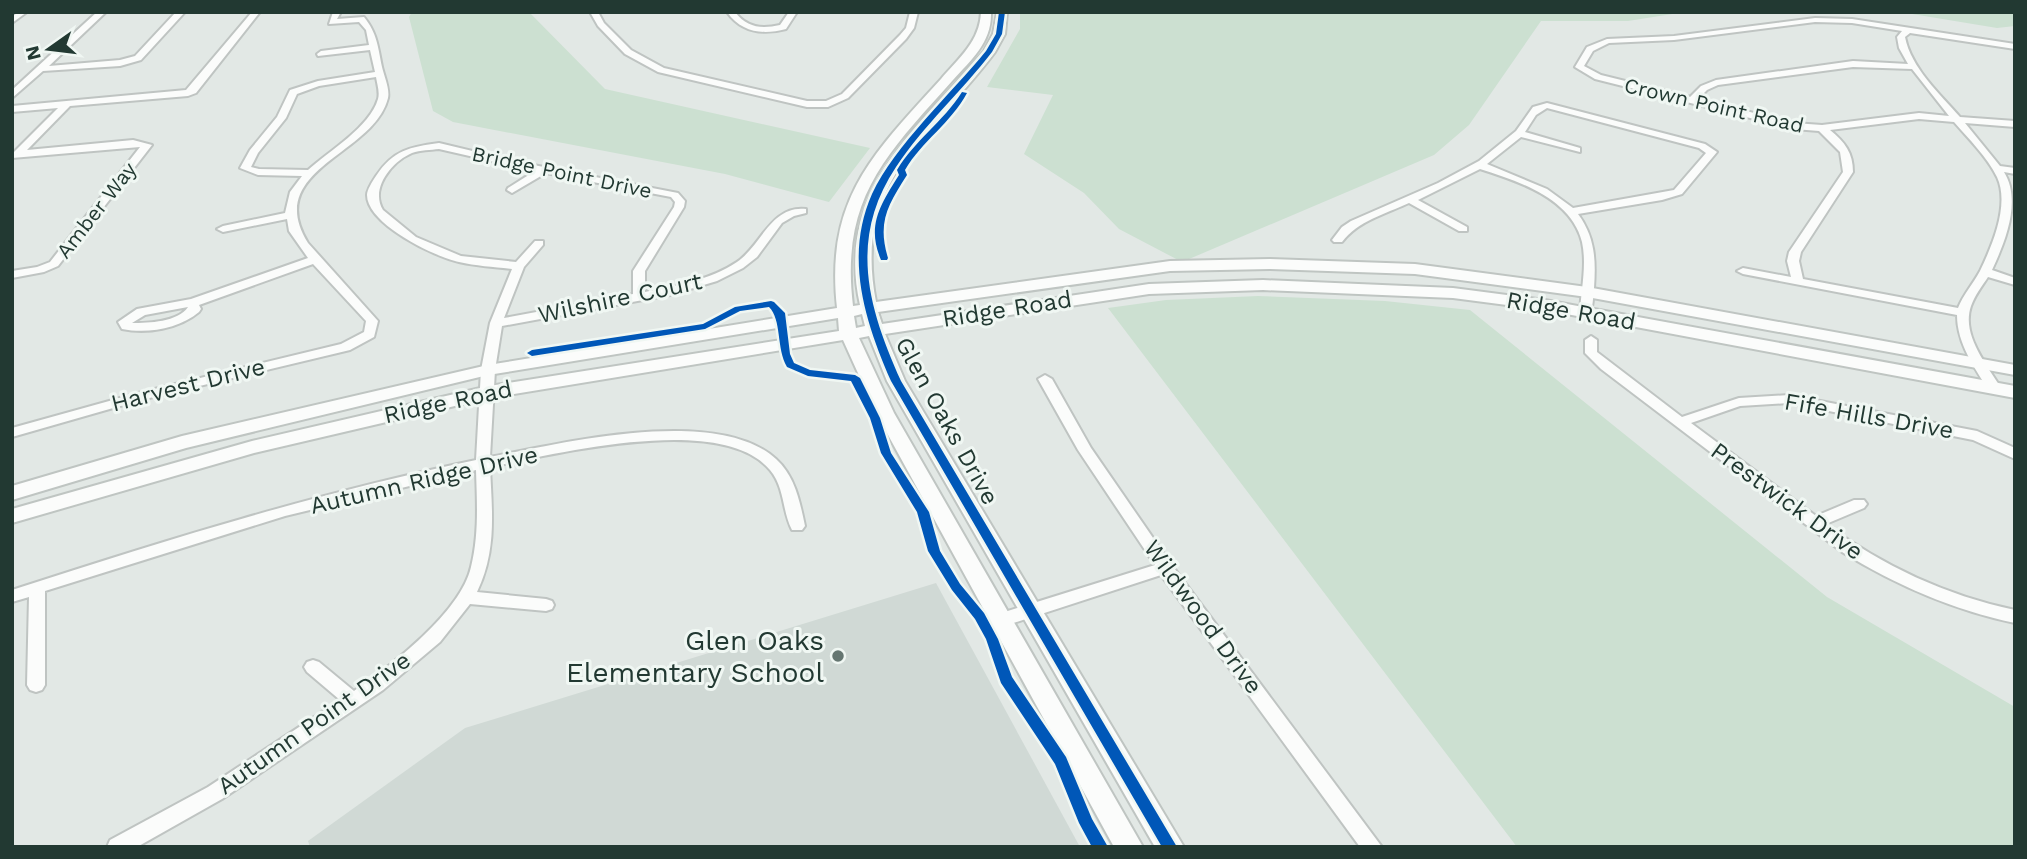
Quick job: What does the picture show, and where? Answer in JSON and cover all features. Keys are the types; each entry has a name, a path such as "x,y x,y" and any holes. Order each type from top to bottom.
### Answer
{"main road":[{"name":"Glen Oaks Drive","path":"986,12 986,27 977,46 916,114 888,161 864,236 861,258 866,309 896,381 1170,847"},
{"name":"Glen Oaks Drive","path":"1002,12 999,34 989,52 888,161 863,183 847,223 841,272 848,333 885,413 1129,847"},
{"name":"Ridge Road","path":"12,493 182,442 488,370 845,312 1170,266 1270,264 1415,269 1587,292 2015,370"},
{"path":"1059,280 1068,299"},
{"name":"Ridge Road","path":"12,516 253,447 489,392 848,333 1149,289 1293,285 1453,293 1586,313 2015,392"}],"street":[{"path":"12,21 23,12"},
{"path":"12,95 102,12"},
{"path":"41,69 138,58 181,12"},
{"path":"12,109 188,93 193,91 256,12"},
{"path":"192,303 195,309 193,312 169,321 133,327 126,326 124,322 141,312 192,303 314,260 293,229 290,215 295,194 310,173 377,114 384,96 370,30 361,16 332,22 337,12"},
{"path":"594,12 601,24 628,52 661,70 815,105 835,102 845,96 903,37 910,28 914,12"},
{"path":"731,12 743,26 757,31 783,27 793,12"},
{"name":"Crown Point Road","path":"1908,30 1853,21 1815,20 1664,39 1616,40 1590,49 1579,65 1581,70 1782,124 1822,128 1908,117 1956,117 2015,124"},
{"path":"1994,388 1968,342 1963,313 2009,220 2004,182 1914,66 1899,41 1908,30 2015,47"},
{"path":"321,54 374,47"},
{"path":"1691,101 1704,88 1716,83 1853,64 1914,66"},
{"path":"310,173 258,173 245,167 253,152 281,118 293,92 318,84 378,74"},
{"path":"15,157 66,104"},
{"path":"1338,240 1346,229 1452,182 1479,165 1518,133 1532,112 1543,106 1554,106 1694,144 1712,152 1678,192 1571,212"},
{"path":"1798,282 1793,261 1795,252 1848,172 1850,157 1841,143 1822,128"},
{"path":"1518,133 1577,150"},
{"name":"Amber Way","path":"12,275 40,270 54,264 147,145 133,143 15,157"},
{"name":"Bridge Point Drive","path":"519,266 470,261 436,252 412,239 379,212 372,199 375,185 394,160 418,147 447,147 543,171 678,197 679,207 639,271 639,297"},
{"path":"1479,165 1532,186 1571,212 1584,232 1588,245 1586,313"},
{"path":"1996,169 2015,171"},
{"path":"512,190 543,171"},
{"path":"1409,199 1463,229"},
{"name":"Wilshire Court","path":"496,323 702,283 730,271 753,255 778,221 802,211"},
{"path":"223,229 290,215"},
{"name":"Autumn Point Drive","path":"117,847 215,793 353,701 434,638 466,597 482,558 485,534 483,462 489,392 488,370 496,323 519,266 539,243"},
{"name":"Harvest Drive","path":"12,433 138,397 345,347 363,340 373,330 372,321 314,260"},
{"path":"1742,271 1963,313"},
{"path":"1985,272 2015,282"},
{"name":"Prestwick Drive","path":"1591,340 1591,353 1813,523 1888,572 1930,592 2015,617"},
{"name":"Wildwood Drive","path":"1045,379 1085,450 1165,568 1372,847"},
{"name":"Fife Hills Drive","path":"1681,422 1739,402 1772,398 1977,436 2015,454"},
{"name":"Autumn Ridge Drive","path":"12,596 269,517 483,462 659,436 722,440 749,448 773,464 786,482 797,526"},
{"path":"1813,523 1859,504"},
{"path":"1001,620 1165,568"},
{"path":"36,685 37,587"},
{"path":"466,597 545,604"},
{"path":"313,667 353,701"}],"shaded area":[{"name":"Glen Oaks Elementary School","path":"936,583 1080,847 310,847 308,841 465,728"}],"green space":[{"path":"412,12 529,12 605,89 870,148 829,202 725,174 453,122 433,111 409,17"},
{"path":"1020,12 1685,12 1628,21 1541,21 1469,125 1434,155 1182,262 1119,229 1084,193 1024,154 1053,95 987,87 1020,29"},
{"path":"1900,12 2015,12 2015,26 1997,28"},
{"path":"1258,296 1385,301 1470,310 1827,597 2015,707 2015,847 1517,847 1108,308 1166,300"}],"cycle path":[{"path":"1002,12 999,34 989,52 903,152 876,193 867,220 863,247 867,301 874,328 896,381 1170,847"},
{"path":"884,258 878,234 879,223 885,205 903,175 901,170 915,150 950,115 964,93"},
{"path":"532,353 705,326 738,309 771,304 780,313 785,354 790,365 808,373 855,378 875,418 886,453 923,512 934,551 956,587 980,616 992,639 1006,679 1061,761 1086,823 1101,847"}],"place":[{"name":"Glen Oaks Elementary School","path":"838,656"}]}
